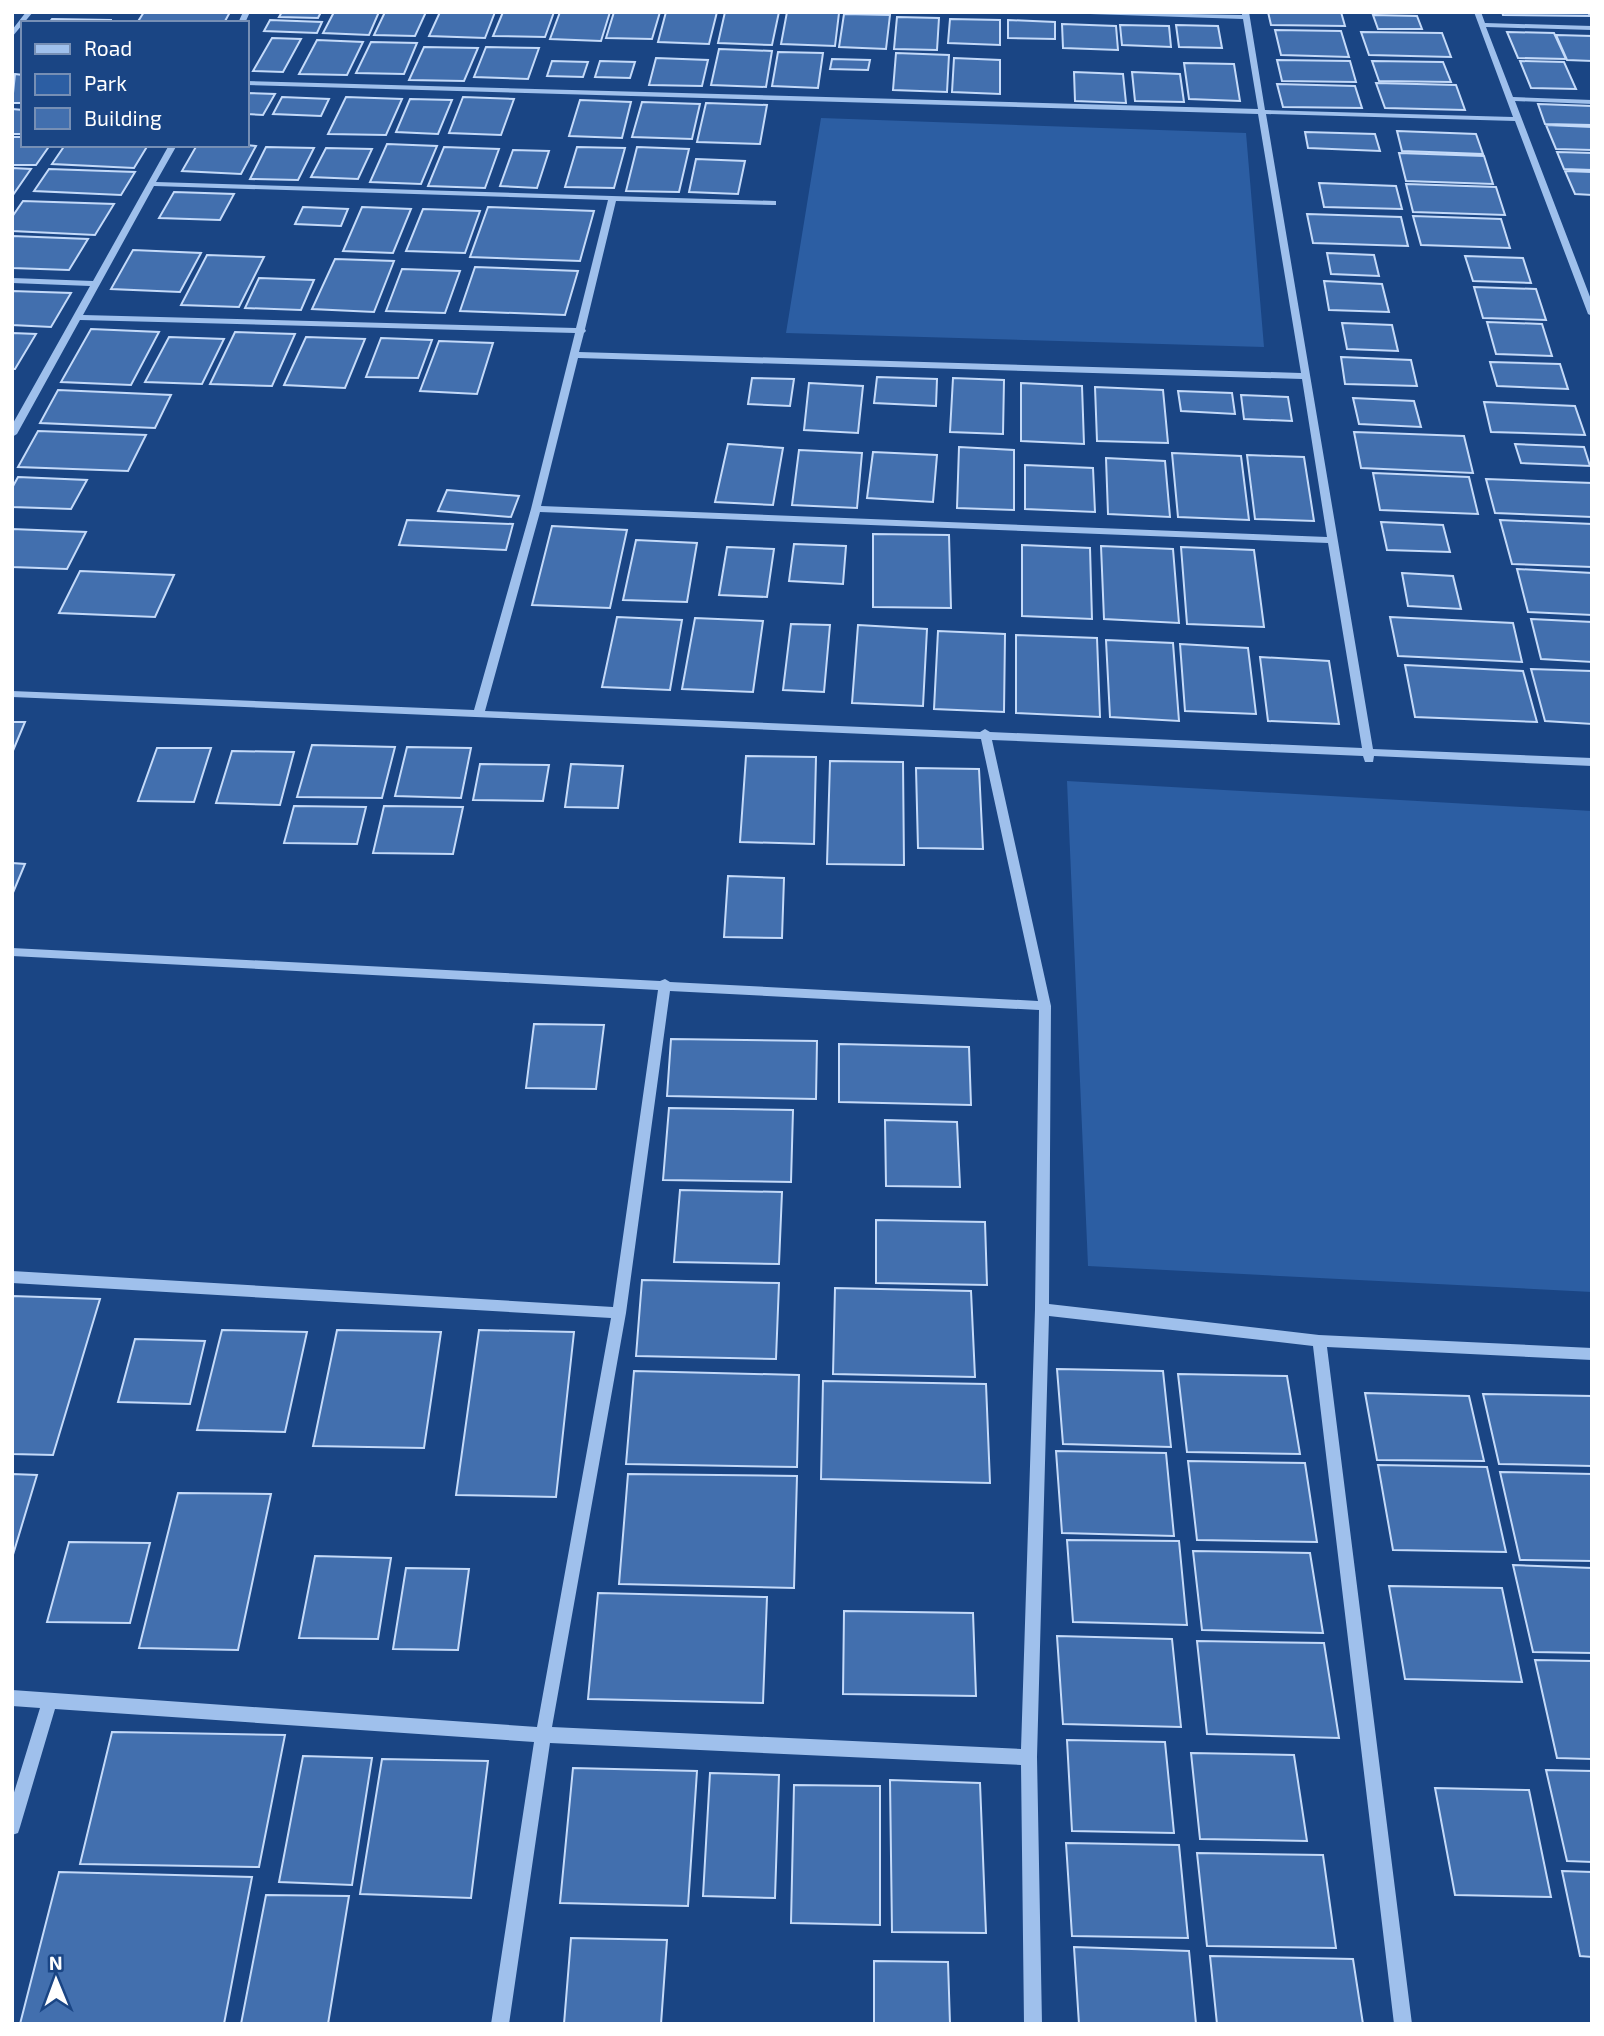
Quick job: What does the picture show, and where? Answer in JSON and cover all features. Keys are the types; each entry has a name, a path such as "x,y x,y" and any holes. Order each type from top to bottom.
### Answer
{"street":[{"path":"1090,12 1245,15 1303,376 1369,755"},
{"path":"1477,12 1591,312"},
{"path":"1482,25 1592,28"},
{"path":"248,83 1518,119"},
{"path":"1511,99 1592,102"},
{"path":"12,434 172,147"},
{"path":"151,184 773,203"},
{"path":"479,713 537,509 613,198"},
{"path":"12,280 96,284"},
{"path":"78,317 582,331"},
{"path":"575,355 1303,376"},
{"path":"537,509 1333,540"},
{"path":"12,694 985,733 1369,755 1592,762"},
{"path":"985,733 1045,1006 1042,1309 1029,1758 1033,2024"},
{"path":"12,952 665,984 1045,1006"},
{"path":"499,2024 543,1734 619,1313 665,984"},
{"path":"12,1277 619,1313"},
{"path":"1042,1309 1319,1341 1592,1354"},
{"path":"1319,1341 1404,2024"},
{"path":"12,1698 543,1734 1029,1758"},
{"path":"12,1827 50,1700"}],"green space":[{"path":"821,118 1246,133 1264,347 786,333"},
{"path":"1067,781 1592,811 1592,1292 1088,1266"}],"building":[{"path":"144,12 230,12 225,21 138,21"},
{"path":"282,12 321,12 318,18 279,17"},
{"path":"334,12 379,12 369,35 323,33"},
{"path":"385,12 426,12 415,36 374,35"},
{"path":"440,12 495,12 485,38 429,36"},
{"path":"503,12 554,12 545,37 493,36"},
{"path":"560,12 610,12 601,41 550,39"},
{"path":"614,12 660,12 652,39 606,38"},
{"path":"666,12 717,12 709,44 658,42"},
{"path":"725,12 779,12 772,45 718,43"},
{"path":"787,12 839,13 835,46 781,44"},
{"path":"1268,12 1341,12 1345,26 1271,25"},
{"path":"1502,12 1588,12 1590,16 1503,15"},
{"path":"844,14 890,15 886,49 839,47"},
{"path":"1373,15 1417,16 1422,29 1378,29"},
{"path":"897,17 939,18 937,50 894,49"},
{"path":"52,19 112,20 91,21 50,21"},
{"path":"950,19 1000,20 1000,45 948,43"},
{"path":"270,20 322,22 317,33 264,31"},
{"path":"1008,20 1055,22 1055,39 1008,38"},
{"path":"1062,24 1116,26 1118,50 1063,48"},
{"path":"1120,25 1169,26 1171,47 1122,45"},
{"path":"1176,25 1218,26 1222,48 1179,47"},
{"path":"1275,30 1341,31 1349,57 1281,55"},
{"path":"1361,32 1442,33 1451,57 1369,55"},
{"path":"1507,32 1554,33 1566,59 1518,58"},
{"path":"1556,35 1592,36 1592,61 1567,60"},
{"path":"272,38 301,39 283,72 253,71"},
{"path":"317,40 363,42 347,75 299,74"},
{"path":"371,42 417,43 404,74 356,73"},
{"path":"424,47 478,48 464,81 409,80"},
{"path":"486,47 539,48 528,79 474,77"},
{"path":"719,49 772,51 766,87 711,85"},
{"path":"778,52 823,53 818,88 772,86"},
{"path":"896,53 949,55 947,92 893,90"},
{"path":"656,58 708,60 702,86 649,85"},
{"path":"954,58 1000,60 1000,94 952,92"},
{"path":"832,59 870,60 868,70 830,69"},
{"path":"1277,60 1350,61 1356,82 1282,81"},
{"path":"552,61 588,62 583,77 547,76"},
{"path":"600,61 635,62 630,78 595,77"},
{"path":"1372,61 1443,62 1451,82 1379,81"},
{"path":"1520,61 1564,62 1576,89 1531,88"},
{"path":"1184,63 1234,64 1240,101 1189,99"},
{"path":"1074,72 1123,74 1126,103 1075,101"},
{"path":"1132,72 1180,74 1184,102 1135,101"},
{"path":"15,74 21,75 21,103 12,103"},
{"path":"1376,83 1456,85 1465,110 1385,108"},
{"path":"1277,84 1355,86 1362,108 1283,107"},
{"path":"248,93 275,94 263,115 248,114"},
{"path":"282,97 329,99 321,116 273,114"},
{"path":"346,97 402,99 386,135 328,134"},
{"path":"463,97 514,99 501,135 449,133"},
{"path":"410,99 452,100 438,134 396,132"},
{"path":"580,100 631,102 622,138 569,136"},
{"path":"642,102 700,104 692,139 632,137"},
{"path":"706,103 767,105 760,144 697,142"},
{"path":"1538,104 1592,106 1592,125 1545,124"},
{"path":"12,109 21,110 21,134 12,134"},
{"path":"1546,125 1592,127 1592,150 1556,149"},
{"path":"1397,131 1476,134 1483,154 1402,151"},
{"path":"1305,132 1375,134 1380,151 1308,148"},
{"path":"12,137 21,137 21,147 49,147 36,165 12,165"},
{"path":"387,144 437,146 421,184 370,182"},
{"path":"256,146 241,174 182,171 196,147"},
{"path":"64,147 147,147 134,168 52,164"},
{"path":"266,147 314,148 298,180 250,179"},
{"path":"444,147 499,149 485,188 428,186"},
{"path":"577,147 625,148 614,188 565,187"},
{"path":"637,147 689,149 679,192 626,191"},
{"path":"326,148 372,149 358,179 311,177"},
{"path":"513,150 549,151 537,188 500,186"},
{"path":"1557,152 1592,153 1592,170 1564,169"},
{"path":"1399,153 1484,156 1493,184 1406,181"},
{"path":"696,159 745,161 738,194 689,192"},
{"path":"12,168 31,169 13,195 12,195"},
{"path":"49,169 135,172 121,195 34,191"},
{"path":"1565,171 1592,172 1592,195 1575,194"},
{"path":"1319,183 1396,186 1402,209 1324,207"},
{"path":"1406,184 1496,187 1505,215 1413,212"},
{"path":"174,192 234,194 220,220 159,218"},
{"path":"23,201 114,204 95,235 12,231 12,217"},
{"path":"303,207 348,209 341,226 295,224"},
{"path":"362,207 411,209 393,253 343,251"},
{"path":"488,207 594,211 580,261 470,257"},
{"path":"423,209 480,211 465,253 406,251"},
{"path":"1307,214 1401,217 1408,246 1313,243"},
{"path":"1413,216 1501,219 1510,248 1421,245"},
{"path":"12,236 88,239 69,270 12,268"},
{"path":"133,250 201,253 180,292 111,289"},
{"path":"1327,253 1374,255 1379,276 1331,274"},
{"path":"207,255 264,257 239,307 181,305"},
{"path":"1465,256 1523,258 1531,283 1473,281"},
{"path":"335,259 394,261 374,312 312,309"},
{"path":"475,267 578,271 565,315 460,311"},
{"path":"402,269 460,271 445,313 386,311"},
{"path":"259,278 314,280 301,310 245,308"},
{"path":"1324,281 1382,284 1389,312 1329,310"},
{"path":"1474,287 1536,289 1546,320 1483,318"},
{"path":"12,291 71,293 51,327 12,325"},
{"path":"1487,322 1542,324 1552,356 1496,354"},
{"path":"1342,323 1392,325 1398,351 1347,349"},
{"path":"91,329 159,332 131,385 61,382"},
{"path":"235,332 295,334 272,386 210,384"},
{"path":"12,333 36,334 15,369 12,369"},
{"path":"169,337 224,339 202,384 145,382"},
{"path":"306,337 365,339 345,388 284,385"},
{"path":"381,338 432,340 418,378 366,377"},
{"path":"439,341 493,343 477,394 420,391"},
{"path":"1341,357 1411,360 1417,386 1345,384"},
{"path":"1490,362 1560,364 1568,389 1497,386"},
{"path":"877,377 937,379 936,406 874,403"},
{"path":"752,378 794,379 790,406 748,404"},
{"path":"953,378 1004,380 1003,434 950,432"},
{"path":"809,383 863,386 858,433 804,430"},
{"path":"1021,383 1082,386 1084,444 1021,441"},
{"path":"1095,387 1163,390 1168,443 1097,441"},
{"path":"58,390 171,395 155,428 40,423"},
{"path":"1178,391 1232,393 1235,414 1181,411"},
{"path":"1241,395 1288,397 1292,421 1244,419"},
{"path":"1353,398 1414,401 1421,427 1359,424"},
{"path":"1484,402 1575,406 1585,435 1491,432"},
{"path":"38,431 146,435 128,471 18,467"},
{"path":"1354,432 1464,436 1473,473 1361,468"},
{"path":"728,444 783,448 773,505 715,502"},
{"path":"1515,444 1584,447 1590,466 1521,463"},
{"path":"959,447 1014,450 1014,510 957,508"},
{"path":"799,450 862,453 857,508 792,505"},
{"path":"873,452 937,455 933,502 867,498"},
{"path":"1172,453 1241,456 1249,520 1178,517"},
{"path":"1247,455 1304,457 1314,521 1255,519"},
{"path":"1106,458 1165,461 1170,517 1108,514"},
{"path":"1025,465 1093,468 1095,512 1025,509"},
{"path":"1373,473 1469,477 1478,514 1380,510"},
{"path":"18,477 87,480 71,509 12,507 12,488"},
{"path":"1486,479 1592,483 1592,517 1495,513"},
{"path":"447,490 519,496 511,517 438,511"},
{"path":"407,520 513,524 506,550 399,545"},
{"path":"1500,520 1592,524 1592,567 1512,564"},
{"path":"1381,522 1443,525 1450,552 1387,550"},
{"path":"552,526 627,530 610,608 532,605"},
{"path":"12,529 86,532 67,569 12,567"},
{"path":"873,534 949,535 951,608 873,607"},
{"path":"636,540 697,543 687,602 623,600"},
{"path":"794,544 846,546 843,584 789,581"},
{"path":"1022,545 1090,548 1092,619 1022,616"},
{"path":"1101,546 1173,549 1179,623 1104,619"},
{"path":"727,547 774,549 767,597 719,595"},
{"path":"1181,547 1254,550 1264,627 1187,624"},
{"path":"1517,569 1592,573 1592,615 1528,612"},
{"path":"80,571 174,575 155,617 59,613"},
{"path":"1402,573 1453,576 1461,609 1408,606"},
{"path":"617,617 682,620 670,690 602,687"},
{"path":"1390,617 1513,623 1522,662 1398,656"},
{"path":"695,618 763,621 753,692 682,689"},
{"path":"1531,619 1592,622 1592,662 1541,659"},
{"path":"791,624 830,625 824,692 783,690"},
{"path":"858,625 927,629 923,706 852,703"},
{"path":"938,631 1005,634 1004,712 934,709"},
{"path":"1016,635 1097,638 1100,717 1016,713"},
{"path":"1106,640 1173,643 1179,721 1110,717"},
{"path":"1180,644 1248,648 1256,714 1185,711"},
{"path":"1260,657 1329,661 1339,724 1268,721"},
{"path":"1405,665 1523,671 1537,722 1415,717"},
{"path":"1531,669 1591,671 1592,724 1545,721"},
{"path":"12,722 25,722 12,753"},
{"path":"312,745 395,747 382,798 297,797"},
{"path":"407,747 471,748 461,798 395,796"},
{"path":"157,748 211,748 194,802 138,801"},
{"path":"232,751 294,752 280,805 216,803"},
{"path":"746,756 816,757 814,844 740,842"},
{"path":"830,761 903,762 904,865 827,864"},
{"path":"480,764 549,765 543,801 473,800"},
{"path":"571,764 623,766 618,808 565,807"},
{"path":"916,768 979,769 983,849 918,848"},
{"path":"294,806 366,807 357,844 284,843"},
{"path":"384,806 463,807 453,854 373,853"},
{"path":"12,863 25,864 12,895"},
{"path":"728,876 784,878 782,938 724,937"},
{"path":"534,1024 604,1025 596,1089 526,1088"},
{"path":"671,1039 817,1041 816,1099 667,1096"},
{"path":"839,1044 969,1047 971,1105 839,1102"},
{"path":"669,1108 793,1110 791,1182 663,1180"},
{"path":"885,1120 957,1122 960,1187 886,1186"},
{"path":"680,1190 782,1192 779,1264 674,1262"},
{"path":"876,1220 985,1222 987,1285 876,1283"},
{"path":"642,1280 779,1283 776,1359 636,1356"},
{"path":"835,1288 971,1291 975,1377 833,1374"},
{"path":"12,1296 100,1299 53,1455 12,1454"},
{"path":"222,1330 307,1332 285,1432 197,1430"},
{"path":"337,1330 441,1332 424,1448 313,1446"},
{"path":"479,1330 574,1332 556,1497 456,1495"},
{"path":"135,1339 205,1341 190,1404 118,1402"},
{"path":"1057,1369 1163,1371 1171,1447 1063,1444"},
{"path":"634,1371 799,1375 797,1467 626,1464"},
{"path":"1178,1374 1287,1376 1300,1454 1187,1452"},
{"path":"823,1381 986,1384 990,1483 821,1479"},
{"path":"1365,1393 1469,1396 1484,1461 1377,1460"},
{"path":"1483,1394 1592,1396 1592,1466 1499,1464"},
{"path":"1056,1451 1166,1453 1174,1536 1062,1533"},
{"path":"1188,1461 1305,1463 1317,1542 1197,1540"},
{"path":"1378,1465 1487,1467 1506,1552 1393,1550"},
{"path":"1500,1472 1592,1474 1592,1561 1520,1560"},
{"path":"12,1474 37,1475 12,1558"},
{"path":"628,1474 797,1476 794,1588 619,1584"},
{"path":"178,1493 271,1494 238,1650 139,1648"},
{"path":"1067,1540 1179,1541 1187,1625 1073,1622"},
{"path":"69,1542 150,1543 130,1623 47,1622"},
{"path":"1193,1551 1310,1553 1323,1633 1202,1630"},
{"path":"315,1556 391,1558 378,1639 299,1638"},
{"path":"1513,1565 1592,1568 1592,1653 1533,1652"},
{"path":"406,1568 469,1569 458,1650 393,1649"},
{"path":"1389,1586 1502,1588 1522,1682 1405,1679"},
{"path":"598,1593 767,1597 763,1703 588,1699"},
{"path":"844,1611 973,1613 976,1696 843,1694"},
{"path":"1057,1636 1172,1639 1181,1727 1063,1724"},
{"path":"1197,1641 1324,1643 1339,1738 1207,1734"},
{"path":"1535,1660 1592,1661 1592,1759 1557,1758"},
{"path":"112,1732 285,1735 259,1867 80,1864"},
{"path":"1067,1740 1165,1742 1174,1833 1072,1831"},
{"path":"1191,1753 1294,1755 1307,1841 1200,1839"},
{"path":"303,1756 372,1758 352,1885 279,1882"},
{"path":"382,1759 488,1761 471,1898 360,1894"},
{"path":"573,1768 697,1771 688,1906 560,1903"},
{"path":"1546,1770 1592,1771 1592,1862 1567,1861"},
{"path":"710,1773 779,1775 775,1898 703,1896"},
{"path":"890,1780 980,1783 986,1933 892,1932"},
{"path":"794,1785 880,1786 880,1925 791,1923"},
{"path":"1435,1788 1529,1790 1551,1897 1455,1895"},
{"path":"1066,1843 1179,1845 1188,1938 1072,1936"},
{"path":"1197,1853 1323,1855 1336,1948 1207,1946"},
{"path":"1562,1871 1592,1872 1592,1957 1580,1956"},
{"path":"59,1872 252,1877 224,2024 20,2024"},
{"path":"266,1895 349,1896 328,2024 241,2024"},
{"path":"571,1938 667,1940 661,2024 564,2024"},
{"path":"1074,1947 1189,1951 1196,2024 1079,2024"},
{"path":"1210,1956 1353,1959 1363,2024 1217,2024"},
{"path":"874,1961 948,1962 950,2024 874,2024"}]}
